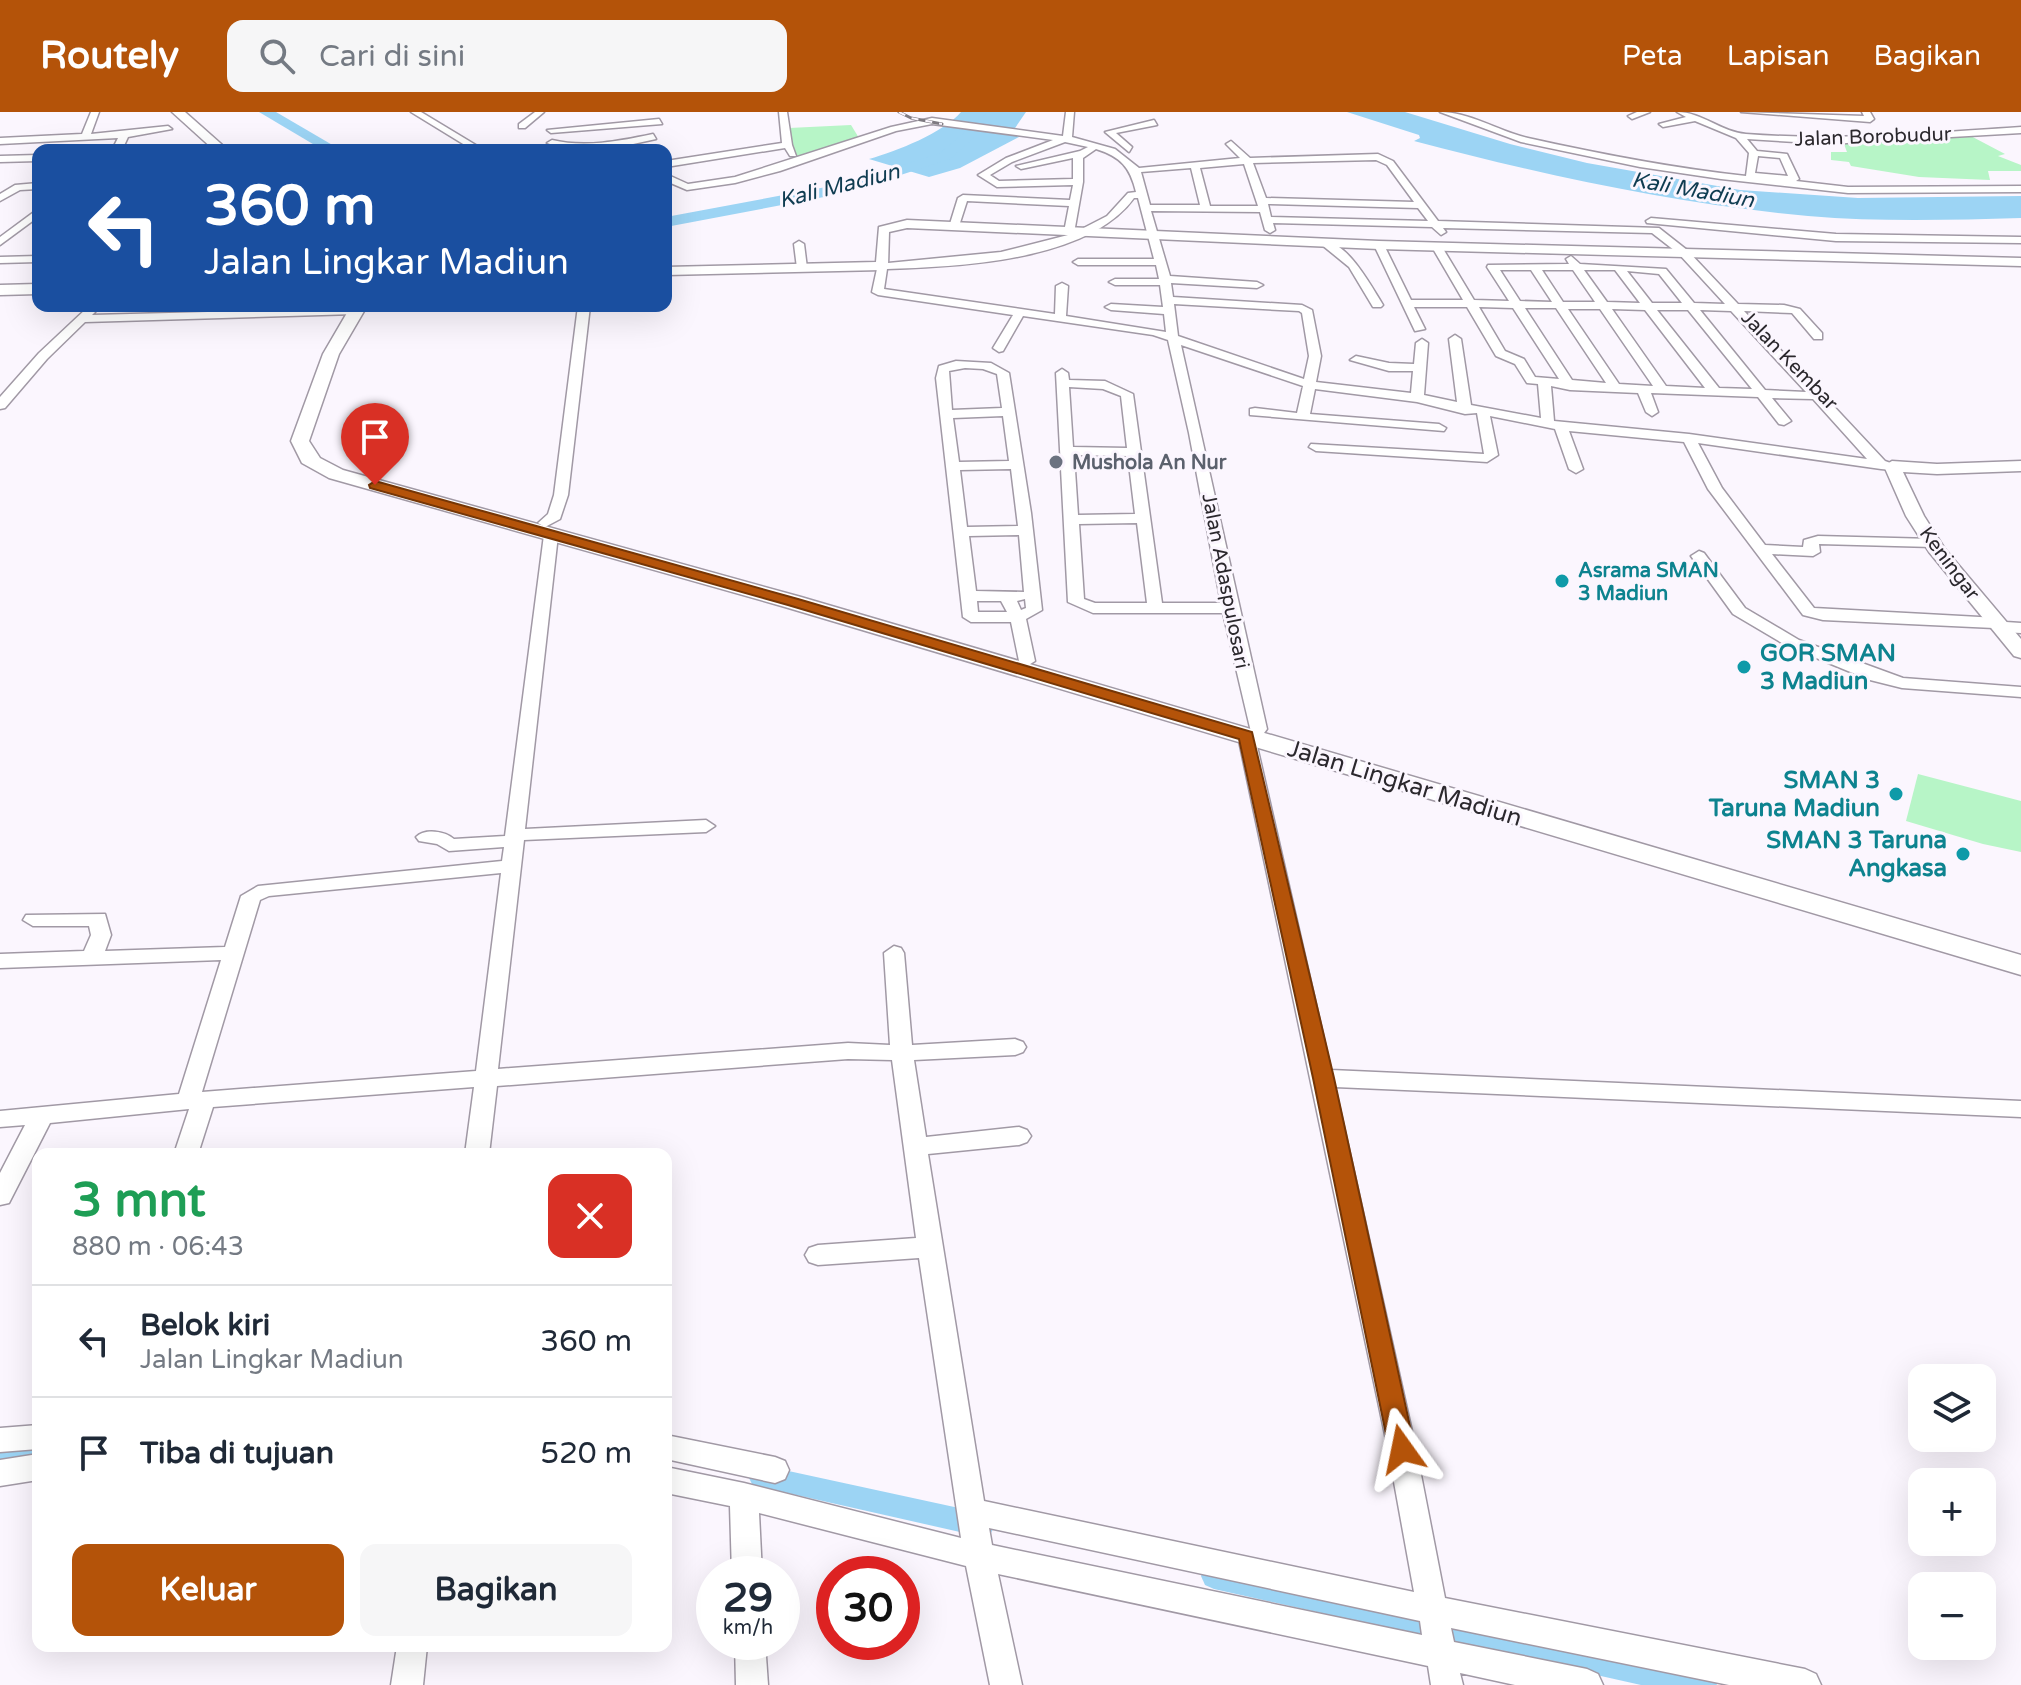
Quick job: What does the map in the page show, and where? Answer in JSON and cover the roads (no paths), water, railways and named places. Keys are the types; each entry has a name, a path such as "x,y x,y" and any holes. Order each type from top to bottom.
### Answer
{"main road":[{"path":"166,112 202,144"},
{"path":"178,112 215,144"},
{"path":"0,290 32,289"},
{"name":"Jalan Lingkar Madiun","path":"360,312 331,354 302,430 302,453 312,463 336,474 1027,661 1252,732"},
{"name":"Jalan Lingkar Madiun","path":"737,581 1954,937 2021,950"},
{"name":"Jalan Lingkar Madiun","path":"1954,937 2021,965"}],"street":[{"path":"85,137 95,112"},
{"path":"415,112 469,144"},
{"path":"522,126 540,112"},
{"path":"783,112 787,145 798,162"},
{"path":"672,192 747,183 779,175 912,132 944,112"},
{"path":"1067,138 1070,112"},
{"path":"1444,112 1521,139 1640,164 1721,176 1848,190 2021,186"},
{"path":"1465,112 1555,141 1658,162 1750,175 1878,186 2021,186"},
{"path":"1632,116 1646,112"},
{"name":"Jalan Borobudur","path":"1681,112 1739,136 1774,138 1835,140 2021,130"},
{"path":"1745,113 1820,124 1870,119 1866,112"},
{"path":"1745,113 1761,123 1754,124 1774,138 1782,150"},
{"path":"909,114 931,121 1067,138 1096,145 1118,154 1135,169 1137,195"},
{"path":"551,130 660,117 661,131 656,140 635,144"},
{"path":"1663,124 1696,118"},
{"path":"672,180 689,187 755,175 894,129 931,121"},
{"path":"1150,208 1143,170 1131,151 1108,133 1154,123"},
{"path":"1820,124 1835,140"},
{"path":"0,141 122,135 168,129"},
{"path":"121,144 125,137 122,135"},
{"path":"1739,136 1754,153 1784,156 1794,179"},
{"path":"1067,138 1001,164 983,175 997,184 1077,192"},
{"path":"552,143 556,144"},
{"path":"672,163 787,145"},
{"path":"1074,232 1079,158 1096,145"},
{"path":"1197,154 1235,148 1248,161 1273,240"},
{"path":"986,177 1100,151 1117,157 1129,169 1137,195 1150,208 1265,210 1298,202 1420,205"},
{"path":"1750,175 1754,153"},
{"path":"1143,170 1248,161 1289,154 1384,158 1453,247"},
{"path":"0,159 32,158"},
{"path":"12,167 32,159"},
{"path":"1195,166 1206,208"},
{"path":"1285,168 1393,168"},
{"path":"0,198 18,187 32,186"},
{"path":"1016,191 1077,192"},
{"path":"954,227 962,198 1077,192"},
{"path":"672,271 882,266 973,259 1044,245 1111,218 1137,195"},
{"path":"1298,202 1304,221 1321,243 1353,265 1377,305"},
{"path":"1364,204 1376,225 1421,336 1422,368 1417,398"},
{"name":"Jalan Adaspulosari","path":"1150,208 1252,732 1402,1449 1442,1664"},
{"name":"Jalan Kembar","path":"1265,210 1304,221 1376,225 1437,226 1472,222 1650,229 1686,252 1886,465"},
{"path":"0,242 32,216"},
{"path":"1651,221 1833,238 1945,242 2021,240"},
{"path":"2021,262 1437,247 907,224 884,228 878,292 1155,332 1311,385 1417,398 1465,410 1554,425 1689,438 1886,465 1937,469 2021,466"},
{"path":"15,229 32,230"},
{"path":"799,244 802,268"},
{"path":"1437,247 1500,353 1536,361 1570,386"},
{"path":"1564,249 1662,390"},
{"path":"0,260 32,259"},
{"path":"1078,262 1160,262"},
{"path":"1784,421 1763,395 1688,306 1662,271 1618,267 1492,267 1516,303 1536,361 1528,379 1570,386 1763,395 1821,396"},
{"path":"1618,267 1716,393"},
{"path":"1535,268 1615,388"},
{"path":"1254,271 1260,291 1257,304"},
{"path":"1115,282 1257,285"},
{"path":"1060,320 1062,286"},
{"path":"1407,303 1792,309 1818,336"},
{"path":"1111,307 1257,304 1302,308 1308,312 1315,356 1303,417"},
{"path":"0,405 43,356 89,312"},
{"path":"83,319 261,312"},
{"path":"478,1148 516,838 548,529 561,495 583,312"},
{"path":"999,348 1019,314"},
{"path":"1455,339 1465,410"},
{"path":"1356,360 1389,367 1422,368"},
{"path":"953,366 993,367 1002,371 1026,530 1034,610 1017,617 972,618 947,414 943,369 953,366"},
{"path":"1155,608 1127,394 1105,385 1062,378 1076,602 1093,608 1155,608 1230,608"},
{"path":"1544,383 1554,425 1576,469"},
{"path":"1643,389 1652,412"},
{"path":"947,414 1009,412"},
{"path":"1255,412 1439,428"},
{"path":"1316,447 1487,458 1491,455 1483,413"},
{"path":"1689,438 1715,489 1763,549 1804,608 1816,614 2007,626"},
{"path":"1066,451 1134,452"},
{"path":"953,466 1017,465"},
{"name":"Keningar","path":"1886,465 1914,516 1957,577 2007,626 2021,652"},
{"path":"1071,520 1143,518"},
{"path":"963,532 1026,530"},
{"path":"1763,549 1813,552 1809,543 1818,540 1933,543"},
{"path":"1699,556 1739,611 1793,643 1902,683 2021,692"},
{"path":"969,596 1032,595"},
{"path":"1007,596 1022,629 1027,661"},
{"path":"426,837 443,839 449,845 706,826"},
{"path":"187,1148 196,1100 248,899 255,893 512,866"},
{"path":"33,920 98,919 101,935 92,957"},
{"path":"0,961 235,953"},
{"path":"894,953 902,1053 942,1331 978,1552 1006,1685"},
{"path":"0,1119 196,1100 848,1051 902,1053 1015,1047"},
{"path":"1324,1078 2021,1109"},
{"path":"0,1196 42,1115"},
{"path":"914,1147 1019,1136"},
{"path":"818,1255 931,1247"},
{"path":"0,1440 32,1437"},
{"path":"672,1448 775,1470"},
{"path":"0,1473 32,1468"},
{"path":"672,1481 1442,1664 1587,1685"},
{"path":"744,1496 746,1556"},
{"path":"971,1513 1432,1611 1805,1685"},
{"path":"407,1685 411,1652"},
{"path":"751,1660 752,1685"}],"water":[{"path":"961,112 1026,112 1013,131 1021,136 960,168 929,177 869,159 931,134"},
{"path":"1347,112 1405,112 1510,144 1587,163 1740,190 1858,198 2021,196 2021,218 1861,219 1708,204 1560,177 1414,141 1420,138 1419,135"}],"waterway":[{"name":"Kali Madiun","path":"266,112 323,144"},
{"name":"Kali Madiun","path":"672,221 845,188 945,156 996,112"},
{"path":"0,1459 32,1456"},
{"path":"761,1476 982,1525"},
{"path":"1214,1576 1703,1685"}],"railway":[{"path":"899,112 911,118 942,124"}],"place":[{"name":"Mushola An Nur","path":"1056,462"},
{"name":"Asrama SMAN 3 Madiun","path":"1562,581"},
{"name":"GOR SMAN 3 Madiun","path":"1744,667"},
{"name":"SMAN 3 Taruna Madiun","path":"1896,794"},
{"name":"SMAN 3 Taruna Angkasa","path":"1963,854"}]}
